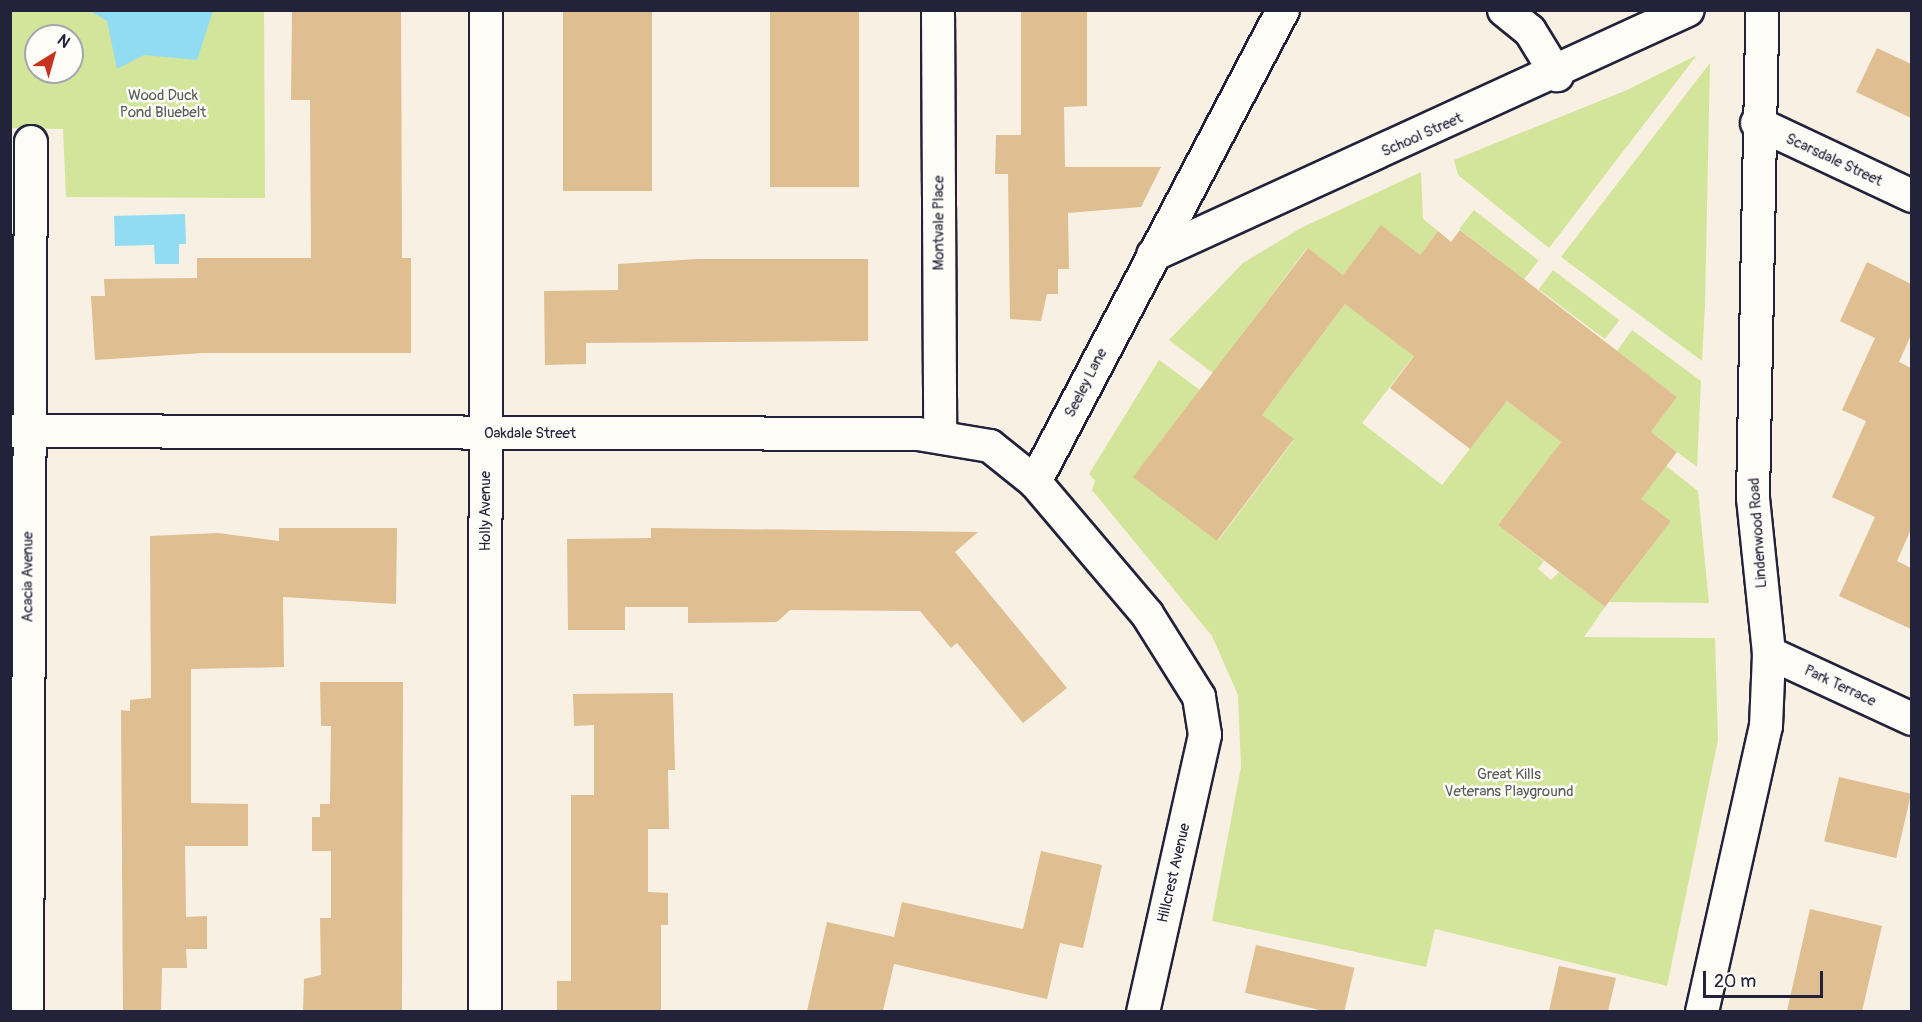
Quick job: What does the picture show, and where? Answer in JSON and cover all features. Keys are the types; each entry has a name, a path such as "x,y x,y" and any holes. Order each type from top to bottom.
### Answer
{"street":[{"name":"Holly Avenue","path":"485,1011 486,10"},
{"name":"Montvale Place","path":"938,10 940,435"},
{"name":"Seeley Lane","path":"1035,482 1283,10"},
{"path":"1504,10 1530,31 1557,75"},
{"name":"School Street","path":"1154,255 1557,75 1688,10"},
{"name":"Lindenwood Road","path":"1702,1011 1766,726 1769,653 1753,498 1757,123 1762,10"},
{"name":"Scarsdale Street","path":"1757,123 1911,196"},
{"name":"Acacia Avenue","path":"27,1011 19,431 31,142"},
{"name":"Oakdale Street","path":"19,431 940,435 990,446 1035,482"},
{"name":"Hillcrest Avenue","path":"1035,482 1147,615 1199,697 1205,735 1143,1011"},
{"name":"Park Terrace","path":"1769,653 1911,719"}],"green space":[{"name":"Wood Duck Pond Bluebelt","path":"11,11 264,11 265,198 66,197 63,129 11,128"},
{"path":"1697,55 1549,248 1458,175 1454,160 1627,90"},
{"path":"1710,63 1705,305 1702,361 1561,257"},
{"path":"1421,172 1423,219 1438,231 1420,255 1343,275 1307,248 1213,373 1169,340 1243,263 1301,228"},
{"path":"1474,210 1539,260 1524,279 1459,229"},
{"path":"1553,270 1619,320 1605,339 1539,289"},
{"name":"Great Kills Veterans Playground","path":"1345,304 1418,350 1362,423 1442,485 1507,401 1561,442 1498,525 1544,561 1538,569 1551,580 1559,572 1605,607 1584,637 1715,638 1718,740 1667,986 1435,929 1426,967 1212,921 1241,767 1238,695 1212,636 1092,490 1095,481 1089,474 1159,360 1200,390 1134,477 1218,541 1294,440 1262,415"},
{"path":"1632,330 1701,381 1697,467 1651,432 1677,397 1617,351"},
{"path":"1666,466 1698,491 1709,603 1609,602 1671,521 1641,499"}],"water":[{"path":"90,11 213,11 197,60 144,55 117,69 107,21"},
{"path":"185,214 186,244 179,244 179,264 155,264 154,245 115,246 114,216"}],"building":[{"path":"292,10 401,10 402,258 411,258 411,353 203,353 95,360 91,296 105,296 104,279 197,278 197,258 311,258 310,100 291,100"},
{"path":"563,10 652,10 652,191 563,191"},
{"path":"770,10 859,10 859,187 770,187"},
{"path":"1021,10 1087,10 1087,106 1064,107 1065,167 1161,167 1141,207 1068,213 1069,269 1058,269 1058,294 1047,294 1041,321 1010,319 1008,174 995,174 996,135 1021,135"},
{"path":"1877,48 1911,64 1911,118 1856,92"},
{"path":"1381,225 1420,255 1438,231 1451,242 1460,230 1677,397 1651,432 1677,452 1641,499 1671,521 1605,607 1498,525 1561,442 1507,401 1470,449 1390,388 1414,356 1345,304 1262,415 1294,439 1217,541 1133,477 1308,248 1343,275"},
{"path":"697,259 868,259 868,341 586,343 586,364 545,365 544,291 618,290 618,264"},
{"path":"1867,262 1911,284 1911,335 1899,362 1911,368 1911,529 1897,561 1911,568 1911,629 1839,596 1875,517 1832,497 1866,421 1842,410 1875,338 1840,321"},
{"path":"279,528 397,528 396,604 283,597 284,667 191,669 191,803 248,804 248,846 185,846 186,917 207,916 207,949 186,949 187,968 162,968 161,1011 123,1011 121,710 130,711 130,700 151,698 150,536 218,533 279,541"},
{"path":"651,528 978,532 955,552 1067,688 1023,723 957,643 951,648 920,611 790,610 777,622 688,623 688,607 625,607 625,630 568,630 567,539 651,538"},
{"path":"320,682 403,682 402,1011 303,1011 304,979 321,975 320,918 331,918 331,851 312,851 312,817 320,817 320,804 330,804 331,726 321,726"},
{"path":"673,693 675,770 668,770 669,829 648,829 648,892 668,893 668,925 661,925 661,1011 557,1011 557,981 571,981 571,795 594,795 594,725 574,726 573,694"},
{"path":"1839,777 1911,794 1896,858 1824,841"},
{"path":"1041,851 1102,865 1083,948 1060,943 1047,999 894,964 883,1011 807,1011 827,922 894,937 902,902 1023,929"},
{"path":"1810,909 1882,926 1862,1011 1787,1011"},
{"path":"1256,945 1354,968 1344,1012 1328,1012 1245,993"},
{"path":"1559,966 1616,978 1608,1011 1549,1011"}]}
